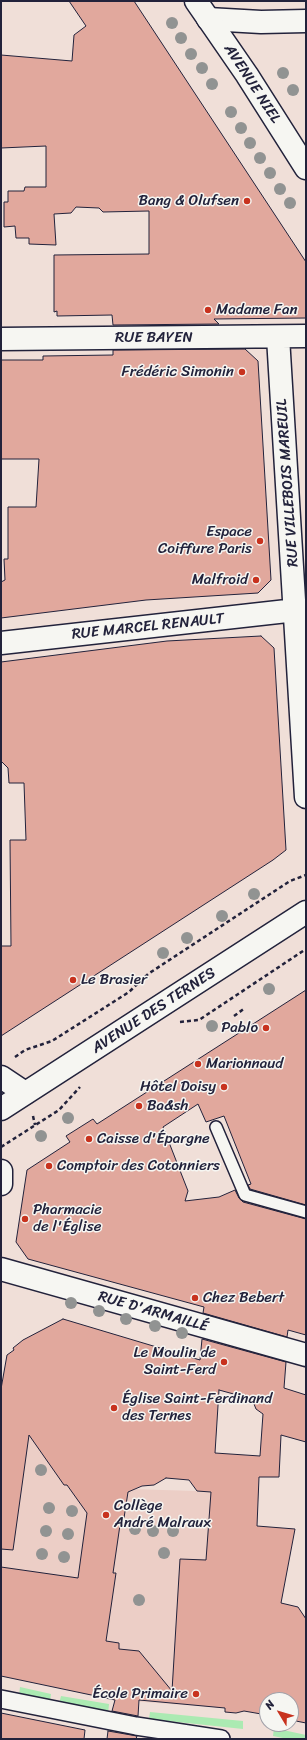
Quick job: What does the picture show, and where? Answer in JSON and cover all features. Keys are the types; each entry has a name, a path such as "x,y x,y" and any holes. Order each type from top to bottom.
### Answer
{"street":[{"name":"AVENUE NIEL","path":"196,1 247,76 306,168"},
{"path":"208,19 261,22 306,21"},
{"name":"RUE BAYEN","path":"1,339 306,336"},
{"name":"RUE VILLEBOIS MAREUIL","path":"278,337 296,610 306,797"},
{"name":"RUE MARCEL RENAULT","path":"1,643 296,610"},
{"name":"AVENUE DES TERNES","path":"1,1109 306,912"},
{"path":"1,1077 25,1093"},
{"path":"1,1171 1,1184"},
{"name":"RUE D'ARMAILLÉ","path":"1,1269 306,1355"},
{"path":"1,1699 136,1726 221,1739"}],"lane":[{"path":"216,1127 245,1195 306,1212"}],"path":[{"name":"AVENUE DES TERNES","path":"13,1058 25,1050 52,1042 129,992 148,974 290,881 306,875"},
{"name":"AVENUE DES TERNES","path":"178,1023 199,1020 306,949"},
{"path":"234,1016 245,1008"},
{"path":"1,1147 59,1110 84,1083"}],"shaded area":[{"path":"1,1397 129,1489 239,1494 225,1708 115,1700 119,1643 1,1626"}],"green space":[{"path":"20,1687 51,1694 50,1702 19,1696"},
{"path":"61,1696 109,1704 108,1714 59,1704"},
{"path":"150,1712 243,1721 243,1729 149,1719"},
{"path":"274,1732 292,1732 306,1735 306,1739 288,1739 273,1736"}],"building":[{"path":"69,1 134,1 306,262 306,318 214,319 219,324 113,325 112,315 57,316 57,311 54,312 54,255 149,254 149,211 103,212 99,208 76,207 71,213 54,214 56,245 29,244 29,238 16,238 15,226 4,227 4,202 8,202 8,191 24,191 25,187 46,187 46,146 1,148 1,55 72,61 74,35 86,26"},
{"path":"245,349 258,361 271,580 258,593 146,600 1,618 1,582 5,580 4,559 8,559 8,507 36,507 39,459 1,459 1,360 43,360 43,356 113,355 113,350"},
{"path":"261,636 274,648 286,850 273,860 1,1036 1,946 11,946 10,840 26,840 24,783 9,783 8,768 1,761 1,662 167,641"},
{"path":"306,990 306,1205 250,1189 248,1185 251,1184 224,1116 206,1122 198,1104 163,1127 188,1191 185,1201 219,1197 235,1190 243,1202 306,1219 306,1335 288,1330 287,1337 203,1313 204,1307 28,1259 16,1242 27,1170 70,1142 66,1136 93,1119 97,1124"},
{"path":"63,1319 200,1360 202,1339 286,1362 284,1388 306,1395 306,1442 281,1435 279,1477 259,1477 257,1526 295,1529 281,1603 298,1607 306,1619 306,1723 299,1722 299,1692 259,1692 259,1714 244,1711 236,1713 225,1712 225,1708 139,1700 138,1716 112,1711 115,1700 1,1676 1,1567 78,1578 87,1513 67,1485 64,1485 29,1435 13,1550 1,1549 1,1389 7,1355 14,1350 13,1348 23,1340","holes":["219,1390 252,1399 256,1409 263,1414 260,1456 215,1453","166,1478 189,1480 197,1491 211,1492 206,1560 180,1559 172,1691 139,1651 119,1649 119,1643 106,1641 116,1573 113,1573 121,1518 124,1518 128,1492 142,1486 154,1485"]},
{"path":"1,1713 85,1730 84,1739 1,1739"},
{"path":"108,1731 137,1736 136,1739 107,1739"}],"place":[{"name":"Bang & Olufsen","path":"247,201"},
{"name":"Madame Fan","path":"208,310"},
{"name":"Frédéric Simonin","path":"242,372"},
{"name":"Espace Coiffure Paris","path":"260,541"},
{"name":"Malfroid","path":"256,580"},
{"name":"Le Brasier","path":"73,980"},
{"name":"Pablo","path":"266,1028"},
{"name":"Marionnaud","path":"198,1064"},
{"name":"Hôtel Doisy","path":"224,1087"},
{"name":"Ba&sh","path":"139,1106"},
{"name":"Caisse d'Épargne","path":"89,1139"},
{"name":"Comptoir des Cotonniers","path":"49,1166"},
{"name":"Pharmacie de l'Église","path":"25,1219"},
{"name":"Chez Bebert","path":"195,1298"},
{"name":"Le Moulin de Saint-Ferd","path":"224,1362"},
{"name":"Église Saint-Ferdinand des Ternes","path":"114,1408"},
{"name":"Collège André Malraux","path":"106,1515"},
{"name":"École Primaire","path":"196,1694"}]}
